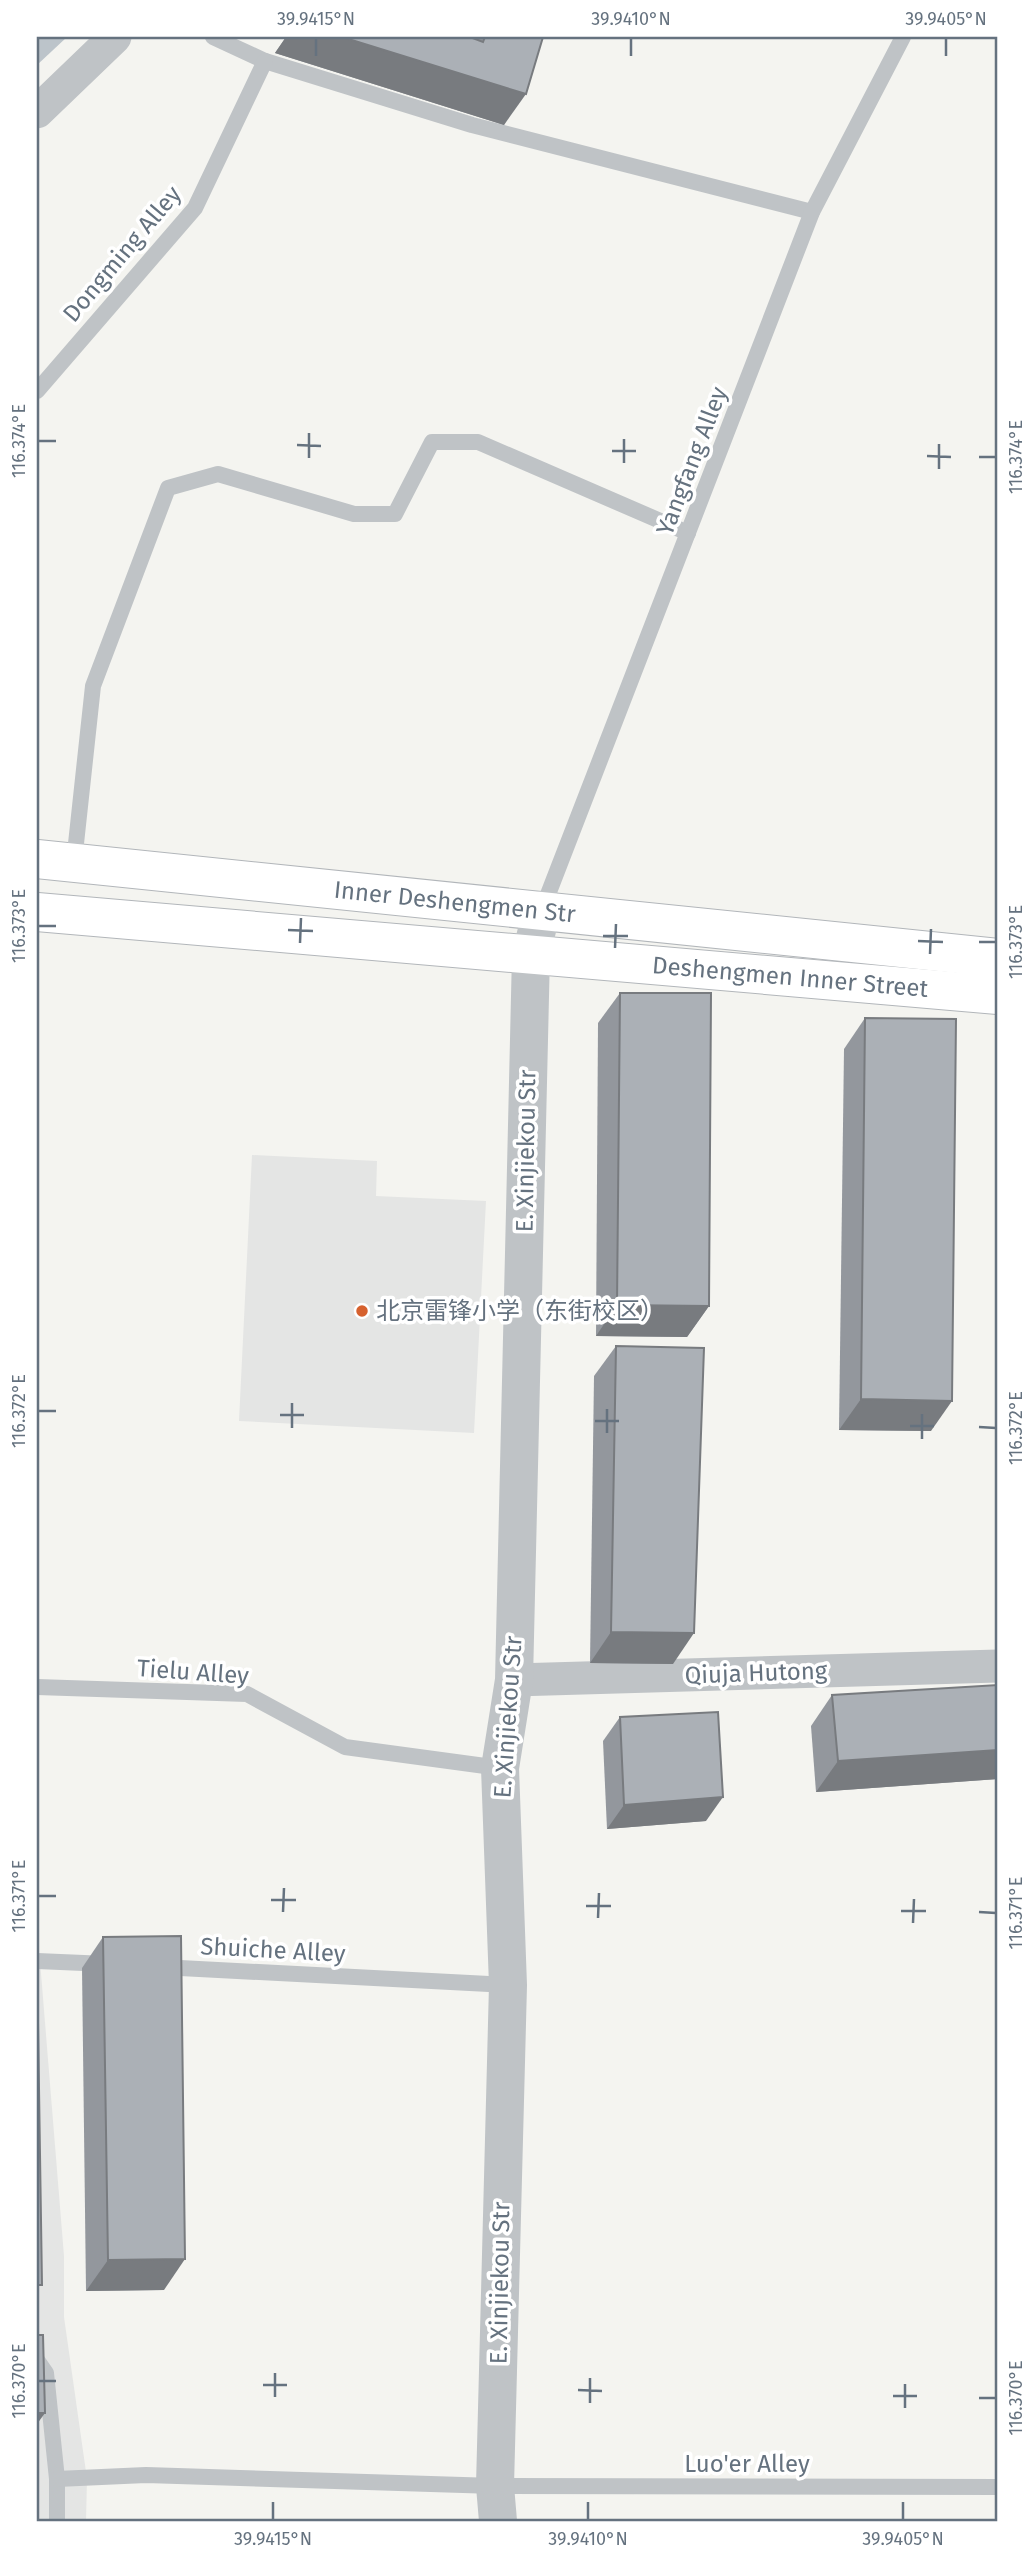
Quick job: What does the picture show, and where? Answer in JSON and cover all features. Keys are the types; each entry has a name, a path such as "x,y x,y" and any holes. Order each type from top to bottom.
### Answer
{"main road":[{"name":"Inner Deshengmen Str","path":"37,859 998,958"},
{"name":"Deshengmen Inner Street","path":"37,912 998,995"}],"street":[{"path":"37,112 115,37"},
{"name":"E. Xinjiekou Str","path":"497,2504 508,1985 500,1768 514,1680 531,954 542,910"},
{"name":"Qiuja Hutong","path":"514,1680 998,1666"}],"lane":[{"path":"213,37 265,61 472,125 812,212"},
{"name":"Yangfang Alley","path":"542,910 812,212 903,37"},
{"name":"Dongming Alley","path":"37,391 195,208 265,61"},
{"path":"74,862 93,686 168,488 218,474 354,513 395,514 432,442 478,442 688,533"},
{"name":"Tielu Alley","path":"37,1687 247,1694 345,1746 500,1768"},
{"path":"37,1961 122,1965"},
{"name":"Shuiche Alley","path":"150,1967 508,1985"},
{"path":"37,2360 46,2374 57,2479 57,2521"},
{"name":"Luo'er Alley","path":"57,2479 146,2475 497,2504 998,2487"}],"shaded area":[{"path":"37,37 67,37 37,65"},
{"name":"北京雷锋小学（东街校区）","path":"252,1155 377,1161 376,1196 486,1201 474,1433 239,1421"},
{"path":"37,1961 40,1961 64,2256 64,2317 87,2479 86,2521 37,2521"}],"building":[{"path":"342,37 470,37 483,42 485,37 543,37 526,94"},
{"path":"620,993 711,993 709,1306 617,1305"},
{"path":"865,1018 956,1019 952,1401 861,1399"},
{"path":"616,1346 704,1348 694,1633 611,1632"},
{"path":"998,1685 998,1750 838,1761 832,1695"},
{"path":"718,1712 723,1797 624,1805 620,1717"},
{"path":"181,1936 185,2259 108,2260 103,1937"},
{"path":"37,1957 42,2285 37,2285"},
{"path":"37,2335 43,2335 45,2413 37,2413"}],"place":[{"name":"北京雷锋小学（东街校区）","path":"362,1311"}]}
